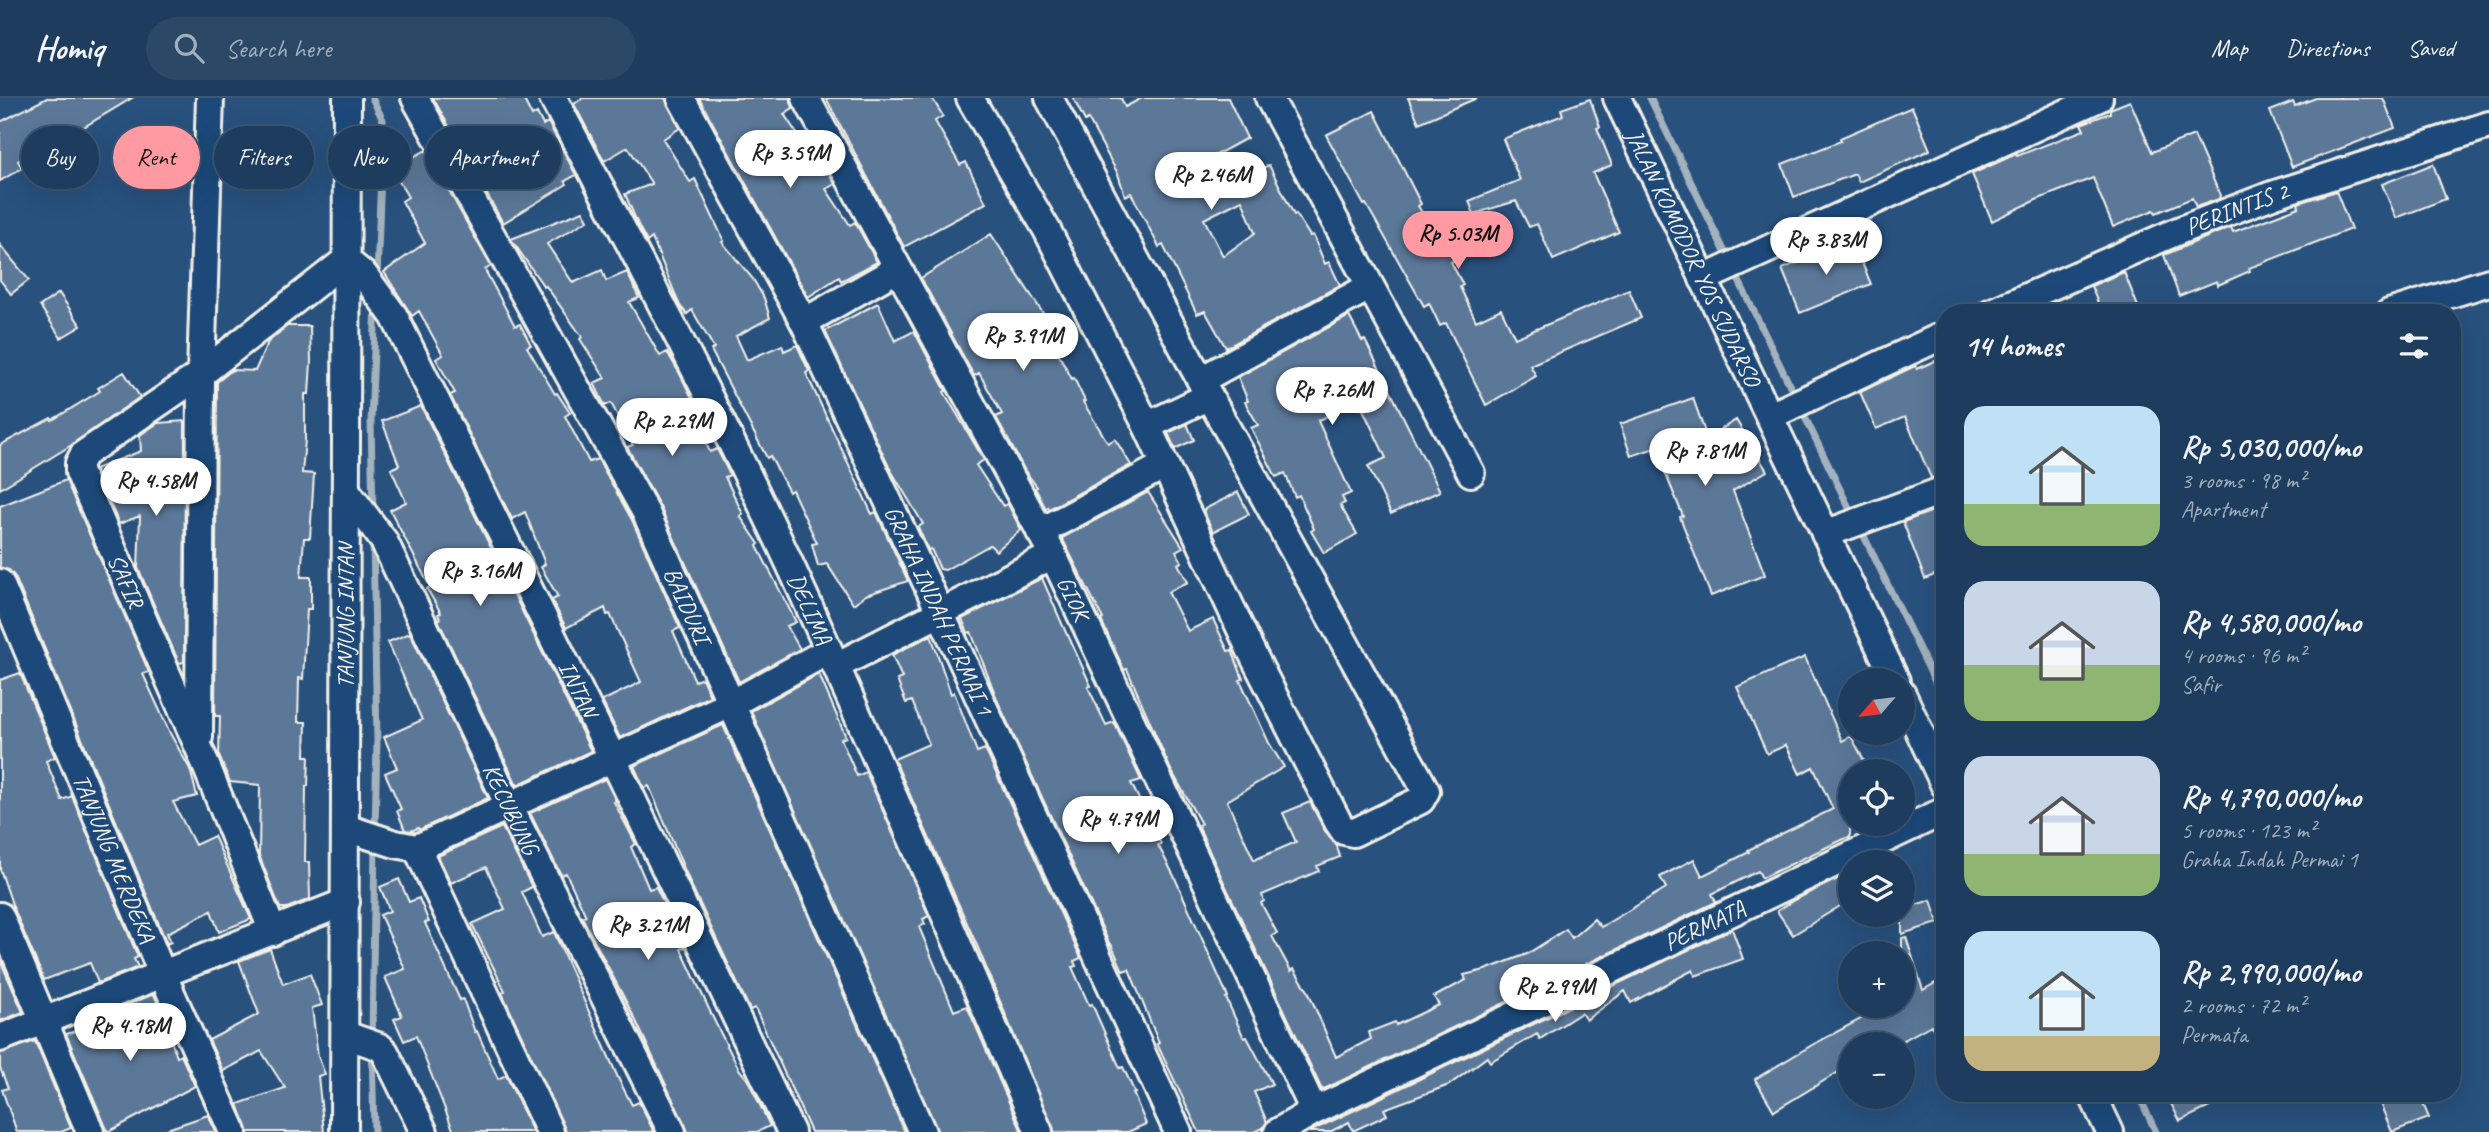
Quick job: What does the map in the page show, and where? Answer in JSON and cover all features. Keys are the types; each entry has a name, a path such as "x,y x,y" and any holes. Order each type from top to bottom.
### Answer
{"street":[{"path":"199,748 201,374 209,98"},
{"name":"TANJUNG INTAN","path":"344,1132 362,1041 346,902 355,831 352,497 355,267 347,98"},
{"name":"BAIDURI","path":"415,98 646,513 922,1132"},
{"name":"DELIMA","path":"554,98 661,300 779,542 1039,1132"},
{"name":"GRAHA INDAH PERMAI 1","path":"681,98 804,322 940,611 1178,1132"},
{"name":"GIOK","path":"806,98 1053,555 1314,1111"},
{"path":"970,98 1047,230 1147,426 1250,649 1344,831 1353,833 1421,800 1426,791 1049,98"},
{"path":"1269,98 1471,473"},
{"name":"JALAN KOMODOR YOS SUDARSO","path":"1617,98 1713,274 1781,412 1836,530 1891,668"},
{"path":"1713,274 2099,98"},
{"name":"PERINTIS 2","path":"2011,304 2178,231 2272,195 2489,125"},
{"name":"SAFIR","path":"273,932 199,748 79,472 79,463 84,454 355,267"},
{"name":"INTAN","path":"355,267 394,316 613,759 791,1132"},
{"path":"804,322 897,269"},
{"path":"2418,304 2489,282"},
{"path":"1147,426 1369,286"},
{"path":"1781,412 1936,339"},
{"path":"1040,532 1165,465"},
{"path":"1836,530 1936,493"},
{"name":"KECUBUNG","path":"352,497 384,541 509,806 672,1132"},
{"path":"355,831 406,846 509,806 940,611 1053,555"},
{"name":"TANJUNG MERDEKA","path":"0,583 162,974 233,1132"},
{"path":"1915,722 1936,766"},
{"name":"PERMATA","path":"1278,1132 1314,1111 1936,815"},
{"path":"406,846 550,1132"},
{"path":"0,1038 346,902"},
{"path":"0,916 90,1132"},
{"path":"362,1041 390,1061 424,1132"},
{"path":"2096,1102 2110,1132"}],"building":[{"path":"47,98 132,98 85,126 21,126 21,160 18,161 21,169 0,181 0,122"},
{"path":"433,98 523,98 532,116 537,113 543,125 548,122 550,126 449,126"},
{"path":"583,98 665,98 680,128 663,139 690,182 695,179 724,241 722,242 753,279 764,298 770,318 736,336 747,360 782,345 784,351 797,345 809,371 806,373 872,514 876,512 908,581 866,595 853,604 827,564 818,566 812,544 817,543 792,490 789,492 770,456 767,458 711,350 714,348 692,310 687,314 680,306 652,238 647,242 639,227 625,194 652,184 628,147 604,161 574,104"},
{"path":"699,98 790,98 793,108 784,114 811,155 817,151 835,184 826,189 850,225 855,222 877,262 841,281 839,277 808,297"},
{"path":"826,98 932,98 943,116 935,121 960,165 966,162 986,203 904,247"},
{"path":"1073,98 1121,98 1125,107 1142,98 1228,98 1247,138 1196,166 1211,193 1269,165 1294,215 1296,214 1310,236 1313,235 1325,264 1329,262 1340,285 1226,348 1205,311 1197,314 1163,245 1159,247 1131,193 1125,196 1118,174 1088,119 1085,121","holes":["1242,200 1255,233 1223,256 1204,219"]},
{"path":"1408,98 1477,98 1419,123"},
{"path":"2316,98 2383,98 2395,128 2292,167 2270,111 2293,102 2295,106"},
{"path":"1590,99 1600,127 1597,128 1612,165 1593,173 1619,232 1553,260 1537,224 1529,227 1516,201 1474,214 1469,201 1520,180 1503,139 1563,115 1561,109"},
{"path":"2130,101 2152,152 2194,135 2220,195 2219,199 2196,207 2192,198 2113,227 2093,178 1992,221 1972,174 2016,154 2017,156 2084,130 2081,124 2110,113 2110,109"},
{"path":"1912,107 1930,150 1859,182 1855,174 1794,197 1782,164 1841,141 1840,138"},
{"path":"1374,111 1421,204 1418,206 1438,239 1459,229 1471,252 1451,262 1476,321 1501,309 1515,338 1629,290 1641,318 1530,365 1536,376 1486,405 1446,323 1440,326 1429,303 1424,306 1326,135"},
{"path":"561,147 576,175 565,181 567,184 561,188"},
{"path":"425,151 425,189 448,189 491,266 485,270 515,326 520,324 531,345 527,347 555,394 557,393 570,413 565,416 589,462 598,459 632,520 680,628 673,631 695,681 702,678 710,696 620,738 602,701 641,682 610,614 607,615 605,608 566,628 552,600 558,597 541,567 545,564 525,512 512,519 450,395 455,393 436,359 443,355 419,311 412,316 384,272 425,243 402,201 408,197 403,189 411,189 411,158"},
{"path":"2433,164 2446,199 2396,218 2382,184"},
{"path":"484,189 559,189 503,223"},
{"path":"2336,191 2351,229 2249,268 2250,271 2218,285 2217,281 2179,296 2164,255 2231,227 2233,232 2299,207 2298,203"},
{"path":"583,211 588,220 547,244 573,283 602,270 606,281 627,272 639,298 629,302 660,356 667,352 680,374 695,404 689,407 710,452 717,449 730,475 725,477 743,514 740,516 759,544 757,546 796,622 787,626 800,649 739,682 660,507 627,447 633,445 611,403 605,406 594,383 605,378 580,339 582,337 511,239"},
{"path":"991,234 1052,327 1046,331 1072,379 1074,378 1085,401 1083,402 1108,443 1115,439 1131,465 1049,509 1046,509 1035,488 1037,487 1025,471 996,417 1002,414 979,373 974,376 921,278"},
{"path":"1852,240 1871,284 1800,313 1782,269"},
{"path":"0,245 29,280 11,294 0,280"},
{"path":"2124,272 2137,304 2098,304 2091,286"},
{"path":"59,293 81,326 61,338 40,306"},
{"path":"878,303 895,341 914,331 946,391 944,392 984,460 976,465 1003,506 1008,504 1021,530 996,551 990,545 945,570 940,569 931,549 928,550 918,527 923,524 889,467 825,331"},
{"path":"1349,316 1362,341 1365,340 1440,491 1391,514 1368,466 1386,458 1358,399 1318,421 1351,493 1342,497 1345,503 1340,505 1357,534 1324,553 1311,531 1314,529 1299,495 1295,497 1285,473 1276,477 1251,428 1258,425 1245,402 1248,401 1238,377"},
{"path":"287,326 310,326 311,362 309,394 305,394 302,473 314,474 310,538 304,538 301,577 311,577 311,609 307,609 303,679 299,678 298,722 306,722 305,756 309,756 305,862 309,862 310,899 280,908 259,855 260,785 230,782 219,756 220,716 215,716 217,382 232,370 255,371 268,342"},
{"path":"1936,361 1936,477 1931,478 1905,417 1876,429 1860,392 1915,366 1917,369"},
{"path":"124,372 140,397 70,446 0,489 0,445 51,418 52,420 100,391 98,388"},
{"path":"1693,398 1707,438 1736,420 1767,471 1733,491 1765,575 1711,596 1680,517 1683,516 1655,448 1631,456 1620,424"},
{"path":"421,406 591,751 517,785 438,620 438,614 441,613 427,589 430,587 390,510 406,502 391,469 399,465 382,421"},
{"path":"185,421 184,662 179,663 138,568 140,516 119,524 95,469 141,451 140,435 158,423"},
{"path":"1187,424 1194,440 1175,449 1168,433"},
{"path":"66,480 149,672 143,674 190,769 197,796 173,802 195,845 214,836 251,919 219,932 211,911 167,933 171,942 167,944 15,577 9,570 0,568 0,506"},
{"path":"1148,492 1183,547 1176,551 1182,562 1178,564 1188,582 1168,592 1188,631 1213,619 1228,651 1232,650 1243,679 1240,680 1269,743 1284,767 1227,801 1254,860 1296,842 1283,813 1310,802 1325,831 1336,843 1340,857 1317,866 1319,871 1262,895 1264,901 1261,903 1277,933 1272,936 1291,971 1294,969 1308,991 1336,1057 1371,1039 1369,1032 1395,1022 1396,1025 1439,1005 1434,997 1466,980 1464,975 1527,954 1566,929 1572,938 1594,919 1601,927 1666,888 1660,877 1694,859 1702,876 1749,852 1748,850 1833,809 1813,767 1800,774 1786,745 1767,754 1737,687 1805,657 1838,732 1838,746 1856,746 1863,759 1838,759 1838,836 1850,838 1762,878 1758,871 1712,894 1716,902 1322,1090 1211,855 1198,825 1201,824 1170,768 1127,669 1124,670 1101,620 1103,619 1062,538"},
{"path":"1238,492 1249,514 1213,532 1203,510"},
{"path":"1936,510 1936,574 1925,579 1903,522"},
{"path":"1042,578 1106,725 1114,722 1141,780 1131,783 1161,844 1158,845 1244,1038 1247,1037 1272,1084 1254,1092 1267,1122 1255,1132 1199,1132 1157,1044 1159,1043 1129,969 1123,971 1110,945 999,704 971,632 968,633 962,619"},
{"path":"410,633 488,798 419,830 418,828 411,831 405,830 397,811 401,809 385,773 397,768 384,737 422,720 388,642"},
{"path":"931,635 951,694 954,692 977,752 985,749 1081,958 1074,961 1076,966 1072,967 1089,1005 1092,1004 1120,1068 1123,1067 1135,1093 1146,1124 1128,1132 1054,1132 978,948 894,759 929,744 912,701 906,703 897,680 902,678 892,655"},
{"path":"20,673 55,757 46,761 62,800 72,796 138,957 134,959 138,967 98,983 90,963 44,980 0,869 0,680"},
{"path":"819,674 846,737 841,739 857,776 866,772 929,916 923,919 925,924 919,927 954,1011 967,1006 1022,1132 937,1132 751,711"},
{"path":"723,725 905,1132 811,1132 755,1008 750,1010 691,885 649,786 644,788 634,766"},
{"path":"605,779 636,844 631,847 649,889 656,887 685,947 681,949 716,1024 770,1126 757,1132 688,1132 635,1019 582,917 586,916 566,873 561,875 530,813"},
{"path":"502,827 532,887 522,892 542,937 554,932 619,1080 632,1105 639,1102 654,1132 566,1132 502,993 505,991 472,924 505,909 486,867 451,883 438,856"},
{"path":"399,879 409,902 419,898 429,922 425,923 460,1000 463,999 475,1032 477,1031 498,1079 506,1075 533,1132 454,1132 416,1036 404,1041 394,1019 402,1016 385,977 405,969 380,915 390,911 380,887"},
{"path":"1838,879 1838,907 1793,935 1777,911"},
{"path":"1931,900 1936,924 1902,934 1902,927 1915,927 1915,905"},
{"path":"1732,929 1743,959 1695,976 1693,970 1631,1003 1625,991 1586,1020 1581,1013 1540,1039 1537,1034 1490,1062 1487,1057 1449,1085 1384,1109 1387,1115 1353,1131 1349,1122 1330,1132 1309,1132"},
{"path":"270,949 283,984 310,974 322,1005 312,1008 318,1056 325,1074 318,1076 324,1132 248,1132 238,1104 285,1088 261,1051 223,1071 209,1040 259,1014 239,961"},
{"path":"0,960 23,1012 0,1021"},
{"path":"1915,965 1923,990 1936,983 1936,1034 1931,1025 1915,1034 1838,1032 1838,1072 1774,1111 1755,1079 1863,1018 1915,1018"},
{"path":"154,994 177,1057 181,1055 195,1086 108,1132 66,1034 113,1019 110,1012"},
{"path":"35,1041 71,1128 61,1132 17,1132 2,1090 8,1088 0,1068 0,1053"},
{"path":"2170,1102 2220,1102 2180,1121"},
{"path":"2379,1102 2422,1102 2429,1118 2392,1132"},
{"path":"208,1115 216,1132 167,1132 167,1129"}],"waterway":[{"path":"372,98 383,120 377,278"},
{"path":"1650,98 1796,398"},
{"path":"373,512 371,422 376,303"},
{"path":"1801,409 1854,518"},
{"path":"1860,528 1936,684"},
{"path":"373,541 377,740 375,830"},
{"path":"372,1037 375,842"},
{"path":"372,1049 374,1132"},
{"path":"2142,1102 2156,1132"}]}
